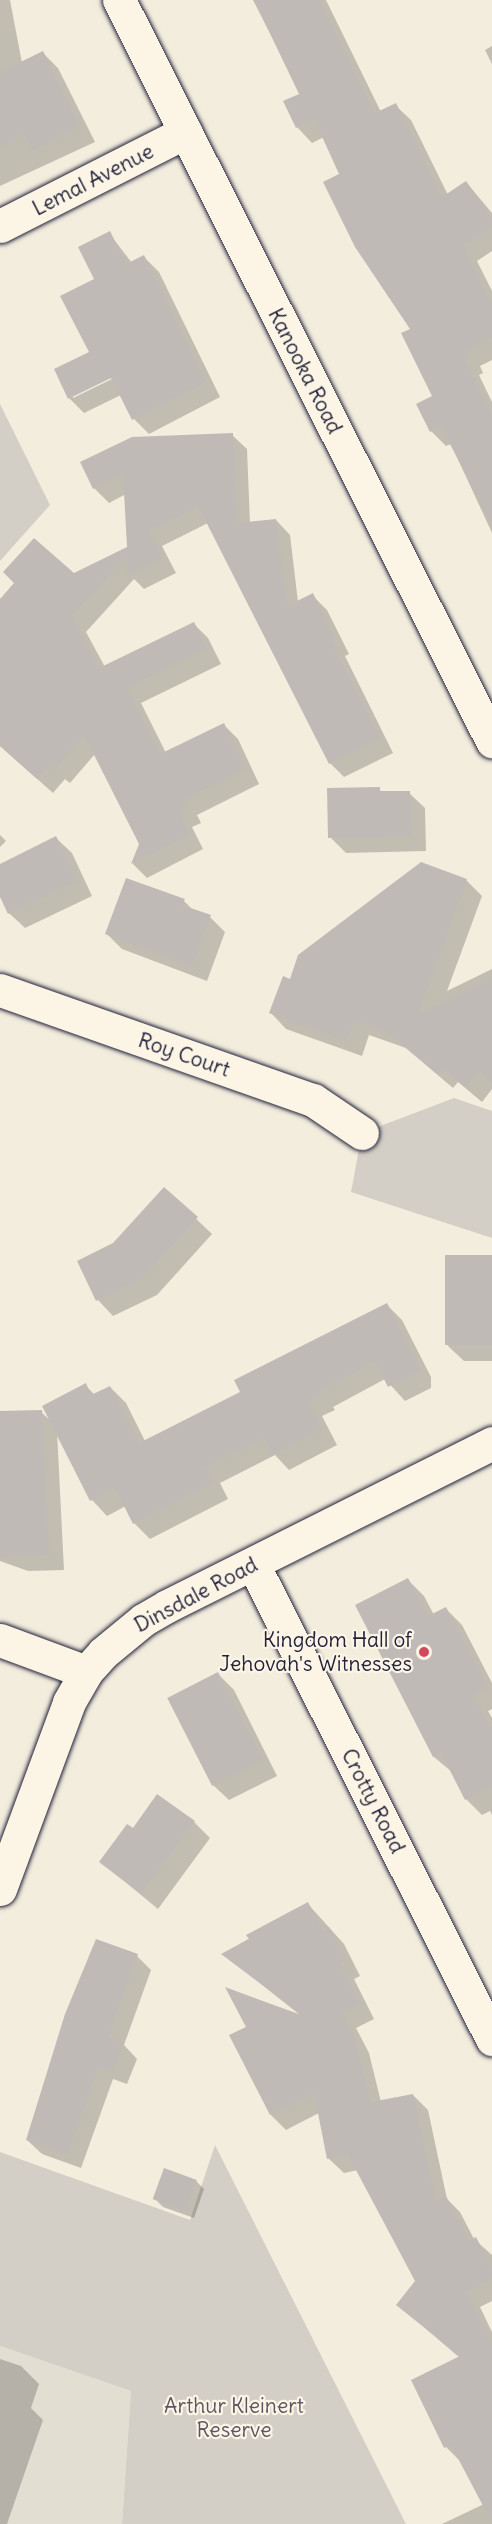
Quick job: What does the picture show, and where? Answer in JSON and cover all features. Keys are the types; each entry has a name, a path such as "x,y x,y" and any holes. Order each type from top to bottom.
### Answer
{"street":[{"name":"Kanooka Road","path":"119,0 492,741"},
{"name":"Lemal Avenue","path":"0,226 185,132"},
{"name":"Roy Court","path":"0,990 313,1100 362,1133"},
{"name":"Dinsdale Road","path":"0,1889 54,1737 86,1672 143,1620 492,1443"},
{"name":"Crotty Road","path":"253,1564 492,2039"},
{"path":"0,1640 86,1672"}],"shaded area":[{"path":"0,2346 131,2391 122,2524 0,2524"}],"green space":[{"path":"0,404 50,505 0,561"},
{"path":"454,1098 492,1111 492,1238 351,1192 362,1133"},
{"name":"Arthur Kleinert Reserve","path":"215,2145 406,2524 122,2524 131,2391 0,2346 0,2152 190,2220"}],"building":[{"path":"254,0 320,0 375,113 396,103 442,197 466,181 492,218 492,226 463,245 492,305 492,338 465,351 469,358 465,360 492,415 492,527 441,426 430,432 416,404 432,396 401,333 410,329 355,247 323,182 339,174 314,119 296,128 283,101 299,94"},
{"path":"43,51 80,126 32,151 24,134 0,147 0,72"},
{"path":"110,231 126,264 144,255 206,382 132,420 111,378 68,399 54,369 89,352 60,296 94,279 78,247"},
{"path":"233,433 237,523 276,519 287,606 313,593 335,639 331,641 380,738 329,764 198,506 149,531 162,558 128,575 127,556 72,616 99,668 194,622 207,649 127,688 160,754 224,723 246,769 183,800 187,808 179,812 190,834 131,864 139,844 84,735 54,770 50,765 37,779 0,746 0,599 14,583 3,572 34,538 74,573 127,547 123,474 93,489 80,462 132,437"},
{"path":"380,787 380,791 410,791 411,836 328,838 327,788"},
{"path":"56,836 78,880 8,914 0,897 0,864"},
{"path":"421,862 467,879 418,1014 492,978 492,1083 479,1071 465,1087 442,1068 437,1074 388,1033 354,1020 346,1042 269,1013 283,976 290,979 298,955"},
{"path":"126,878 185,899 182,905 211,915 191,967 105,934"},
{"path":"164,1187 198,1217 141,1279 96,1301 77,1261 113,1243"},
{"path":"445,1255 492,1255 492,1345 445,1345"},
{"path":"387,1303 421,1370 388,1387 375,1361 319,1391 321,1394 308,1401 322,1429 272,1455 264,1438 205,1467 213,1483 133,1524 115,1488 90,1501 42,1406 86,1383 91,1395 110,1386 139,1443 240,1392 234,1380"},
{"path":"42,1410 49,1555 0,1557 0,1411"},
{"name":"Kingdom Hall of Jehovah's Witnesses","path":"408,1578 428,1616 446,1607 488,1687 473,1695 492,1728 492,1787 465,1800 441,1753 433,1757 355,1605"},
{"path":"218,1672 263,1760 212,1786 167,1698"},
{"path":"157,1794 195,1821 141,1894 99,1862 127,1824 133,1828"},
{"path":"308,1902 323,1931 329,1927 346,1961 340,1964 360,2004 342,2012 354,2036 371,2102 413,2094 436,2200 446,2196 469,2240 476,2237 492,2268 492,2279 466,2292 492,2341 492,2523 451,2445 444,2448 411,2380 460,2356 396,2305 415,2281 348,2155 327,2159 314,2093 270,2115 229,2035 246,2027 225,1987 304,2016 221,1954 249,1939 246,1935"},
{"path":"96,1939 138,1954 108,2037 124,2043 113,2071 99,2066 67,2155 26,2140 65,2014"},
{"path":"164,2168 197,2180 186,2211 153,2199"}],"place":[{"name":"Kingdom Hall of Jehovah's Witnesses","path":"424,1652"}]}
